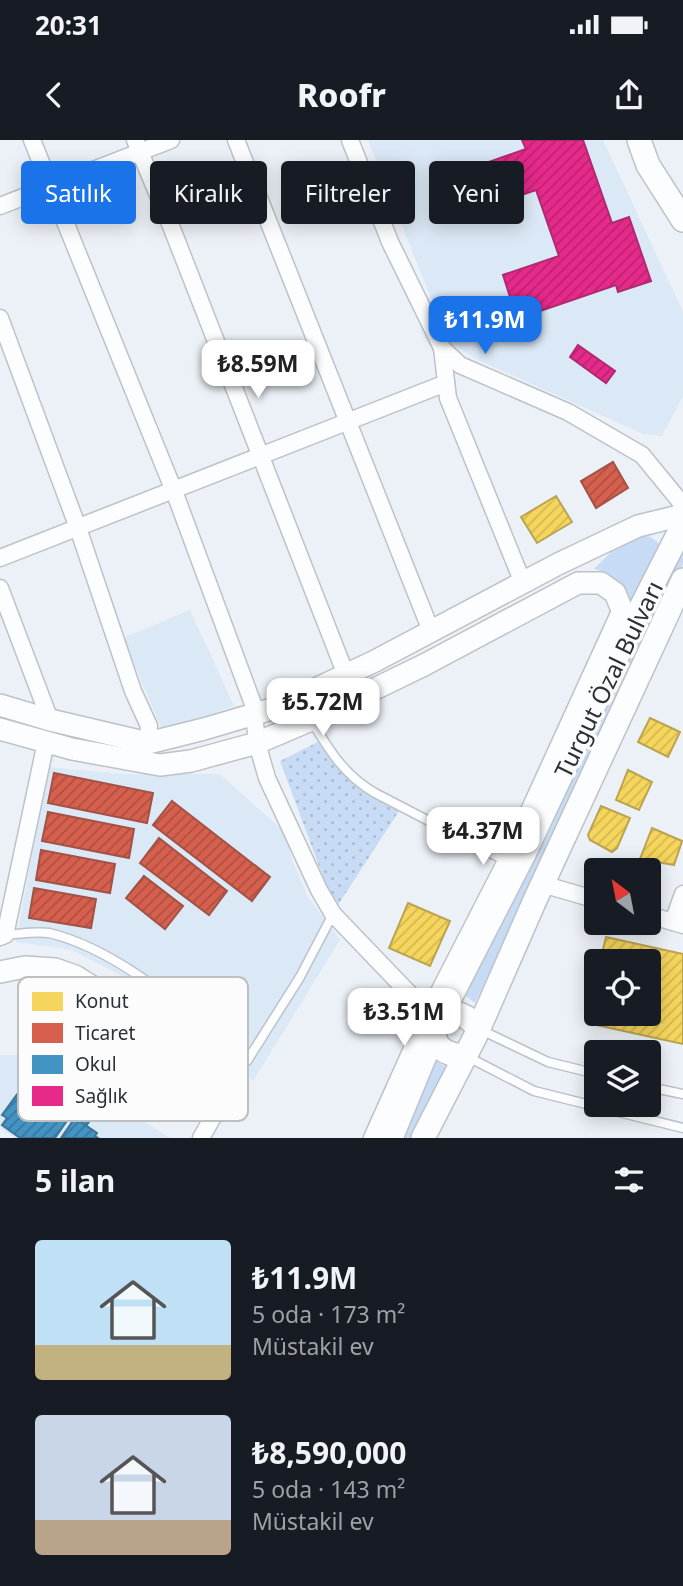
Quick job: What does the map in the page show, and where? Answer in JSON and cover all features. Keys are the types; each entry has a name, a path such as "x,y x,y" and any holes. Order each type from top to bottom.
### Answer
{"main road":[{"path":"639,140 648,165 683,220"},
{"name":"Turgut Özal Bulvarı","path":"391,1138 435,1020 524,854 626,619 683,525"},
{"name":"Turgut Özal Bulvarı","path":"423,1138 466,1056 542,884 681,590"},
{"path":"466,1056 447,1053 438,1047 435,1020 452,1011 466,1016 478,1029"}],"street":[{"path":"32,140 40,161"},
{"path":"105,161 137,146 171,140"},
{"path":"236,140 431,631"},
{"path":"350,140 390,242 442,348 448,398 523,583"},
{"path":"137,146 346,675"},
{"path":"0,206 21,198"},
{"path":"65,224 174,491 253,704 257,743 267,778 319,890 333,914 435,1020"},
{"path":"0,318 78,528 133,691 149,726 148,743"},
{"path":"442,348 460,365 568,412 642,454 683,505"},
{"path":"0,558 446,383"},
{"path":"0,705 148,743 275,708 346,675 638,526 683,515"},
{"path":"0,729 159,765 191,761 257,743 311,720 424,665 578,583 601,583 615,593 626,619"},
{"path":"0,588 50,720"},
{"name":"Turgut Özal Bulvarı","path":"372,1138 435,1020 506,861 626,619"},
{"path":"3,936 46,741"},
{"path":"542,884 584,896"},
{"path":"678,923 683,894"},
{"path":"0,972 24,967 55,969 77,977"},
{"path":"201,1138 211,1121"}],"lane":[{"path":"311,720 337,762 355,780 506,861"},
{"path":"248,1059 300,977 333,914"},
{"path":"3,936 46,933 97,950 139,977"},
{"path":"478,1029 548,1062 584,1071"},
{"path":"466,1056 534,1091 683,1128"},
{"path":"661,1089 683,1094"}],"shaded area":[{"path":"368,140 603,140 683,312 683,396 662,436 643,434 474,358 448,341 401,224 415,224 415,161 376,161"},
{"path":"641,535 651,537 660,544 630,605 612,578 594,569 610,553"},
{"path":"683,540 683,564 613,706 475,1003 463,994 554,818"},
{"path":"190,610 234,706 163,732 123,638"},
{"path":"318,742 355,780 401,808 338,905 325,882 280,761"},
{"path":"48,767 122,774 220,774 286,833 292,860 308,897 340,940 253,1081 248,1077 248,977 123,977 72,950 16,942"},
{"path":"0,1055 18,1055 18,1121 143,1121 170,1138 15,1138 0,1128"},
{"path":"432,1058 445,1067 411,1138 399,1138"}],"building: Konut":[{"path":"556,496 572,522 537,543 521,517"},
{"path":"650,718 680,732 668,757 638,742"},
{"path":"628,770 652,782 639,810 616,800"},
{"path":"601,806 630,818 617,848 612,852 590,840 588,835"},
{"path":"652,828 682,841 674,865 662,863 662,858 640,858"},
{"path":"408,903 450,921 430,966 389,948"},
{"path":"606,937 660,949 603,949"},
{"path":"661,949 683,954 683,1044 601,1026 661,1026"}],"building: Ticaret":[{"path":"613,462 628,488 596,508 581,481"},
{"path":"54,773 153,793 147,823 48,803"},
{"path":"172,801 270,877 252,901 153,825"},
{"path":"48,812 134,829 129,858 42,841"},
{"path":"159,838 227,891 209,915 140,863"},
{"path":"41,850 115,864 110,893 36,880"},
{"path":"144,876 183,906 165,929 126,898"},
{"path":"34,888 96,899 91,928 29,918"}],"building: Okul":[{"path":"18,1093 18,1121 67,1121 55,1138 20,1138 2,1125 7,1118 2,1115"},
{"path":"73,1121 79,1121 97,1133 95,1136 98,1138 61,1138"}],"building: Sağlık":[{"path":"522,140 583,140 612,223 629,217 651,281 618,292 616,285 517,319 503,275 559,256 536,190 524,194 524,161 491,161 526,149"},
{"path":"578,345 615,371 606,383 570,357"}]}
